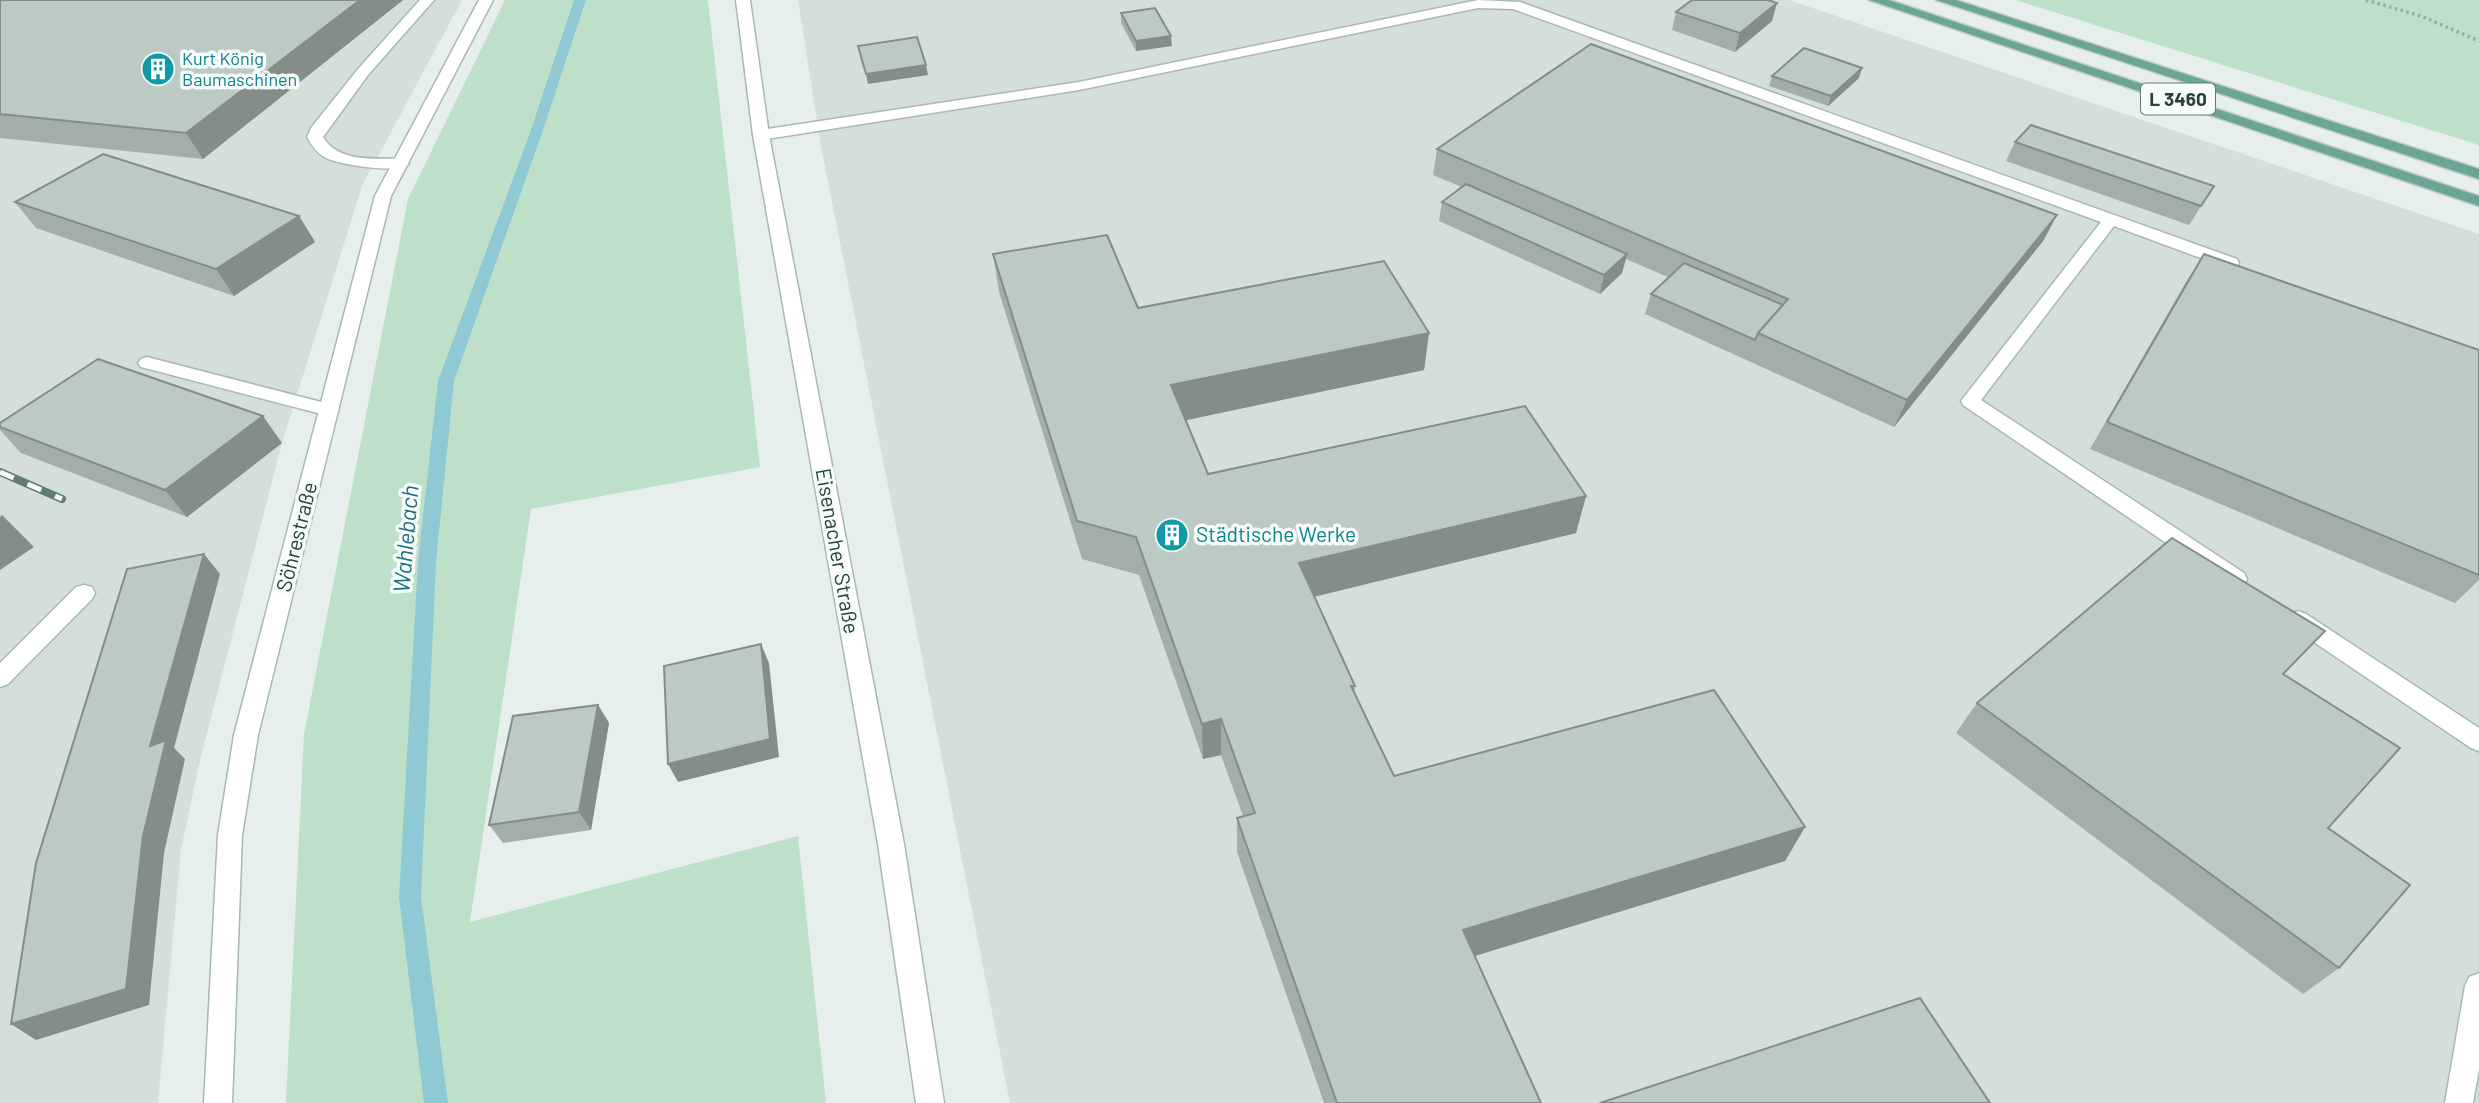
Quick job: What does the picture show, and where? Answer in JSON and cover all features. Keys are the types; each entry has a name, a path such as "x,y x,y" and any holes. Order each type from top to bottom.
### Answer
{"main road":[{"name":"L 3460","path":"1876,0 2479,201"},
{"name":"L 3460","path":"1943,0 2479,174"}],"street":[{"path":"401,164 350,160 327,155 318,146 315,137 319,128 363,72 427,0"},
{"name":"Söhrestraße","path":"218,1103 229,835 246,734 383,196 486,0"},
{"name":"Eisenacher Straße","path":"743,0 761,135 891,844 930,1103"},
{"path":"761,135 1079,86 1478,4 1515,5 2250,271"},
{"path":"2111,219 1970,401 2248,586"},
{"path":"147,363 329,410"},
{"path":"0,678 83,593"},
{"path":"2282,610 2479,741"},
{"path":"2459,1103 2479,986"}],"path":[{"path":"2366,0 2421,16 2479,41"}],"shaded area":[{"path":"0,0 462,0 362,186 282,443 201,756 181,849 158,1103 0,1103"},
{"path":"798,0 1789,0 2479,234 2479,1103 1010,1103 821,146"}],"green space":[{"path":"505,0 708,0 760,467 531,509 470,922 798,836 826,1103 286,1103 304,734 408,199"},
{"path":"2016,0 2479,0 2479,145 2031,5"}],"building":[{"name":"Kurt König Baumaschinen","path":"0,0 360,0 186,133 0,114"},
{"path":"1692,0 1768,0 1777,3 1740,33 1676,12"},
{"path":"1155,8 1171,36 1136,41 1121,13"},
{"path":"917,37 926,65 866,74 858,46"},
{"path":"1591,44 2057,215 1907,400 1758,333 1788,299 1437,149"},
{"path":"1804,48 1862,68 1831,96 1772,76"},
{"path":"2031,125 2214,186 2201,206 2015,142"},
{"path":"103,154 299,216 216,269 15,202"},
{"path":"1466,184 1627,254 1604,275 1442,202"},
{"path":"1107,235 1138,308 1384,261 1429,333 1171,385 1208,474 1525,406 1586,496 1299,563 1355,686 1351,686 1394,776 1714,690 1805,827 1463,930 1541,1103 1337,1103 1237,818 1255,813 1221,719 1202,724 1136,537 1077,521 993,254"},
{"path":"2204,254 2479,350 2479,575 2107,422"},
{"path":"1684,263 1783,305 1755,340 1651,294"},
{"path":"98,359 263,416 165,490 0,427 0,423"},
{"path":"2172,538 2325,631 2283,674 2400,748 2328,828 2410,885 2339,968 1977,703"},
{"path":"204,554 150,746 166,740 143,836 126,989 11,1024 36,863 127,569"},
{"path":"761,644 770,739 668,764 664,666"},
{"path":"598,705 579,812 489,825 513,716"},
{"path":"1920,998 1990,1103 1600,1103"}],"waterway":[{"name":"Wahlebach","path":"436,1103 410,897 427,562 446,381 536,133 580,0"}],"railway":[{"path":"0,472 62,499"}],"place":[{"name":"Kurt König Baumaschinen","path":"158,69"},
{"name":"Städtische Werke","path":"1172,535"}]}
